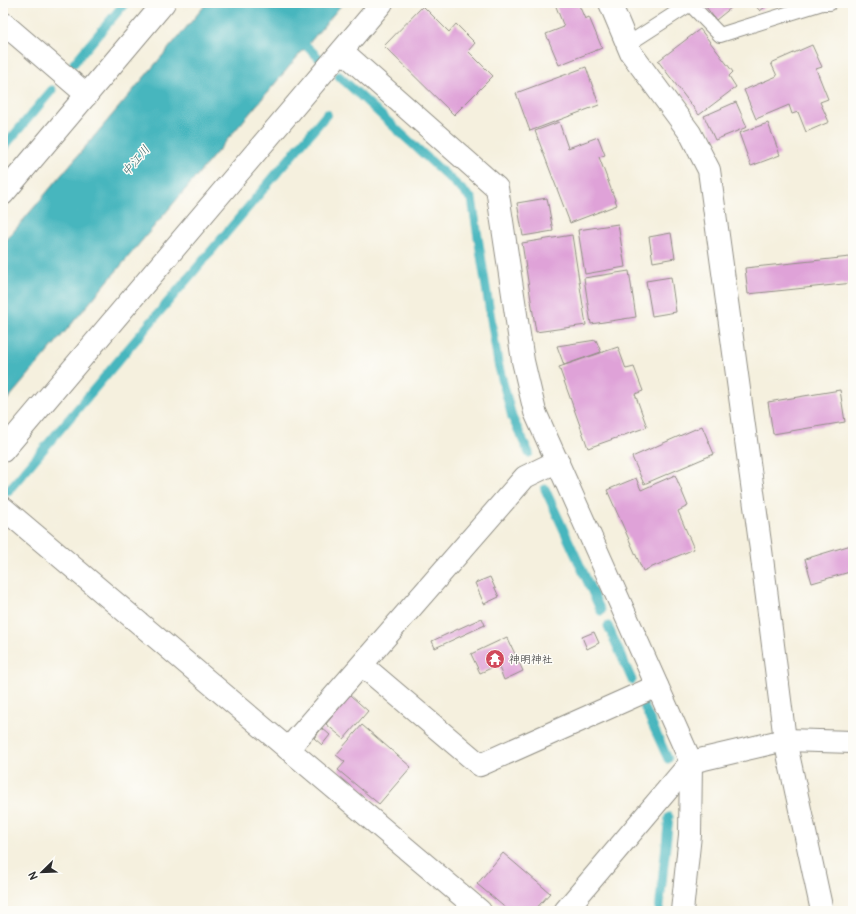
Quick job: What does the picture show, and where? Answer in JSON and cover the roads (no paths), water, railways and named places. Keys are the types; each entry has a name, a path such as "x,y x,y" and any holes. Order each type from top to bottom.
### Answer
{"street":[{"path":"3,194 164,3"},
{"path":"3,451 382,3"},
{"path":"610,3 631,53 690,132 708,170 761,550 785,740 822,911"},
{"path":"3,23 87,95"},
{"path":"342,52 496,188 524,361 536,412 691,762 690,835 682,911"},
{"path":"288,749 525,477 558,461"},
{"path":"3,508 480,911"},
{"path":"362,665 480,765 657,686"},
{"path":"565,911 691,762 785,740 853,742"}],"lane":[{"path":"628,44 690,4 720,35 822,3 830,3"}],"water":[{"name":"中江川","path":"207,3 343,3 3,405 3,244"}],"waterway":[{"path":"74,63 125,3"},
{"path":"298,38 319,58"},
{"path":"339,76 472,199 498,363 512,417 529,453"},
{"path":"3,148 52,90"},
{"path":"8,491 327,114"},
{"path":"545,489 601,611"},
{"path":"608,626 632,680"},
{"path":"642,702 668,759"},
{"path":"659,911 669,817"}],"place":[{"name":"神明神社","path":"495,659"}]}
